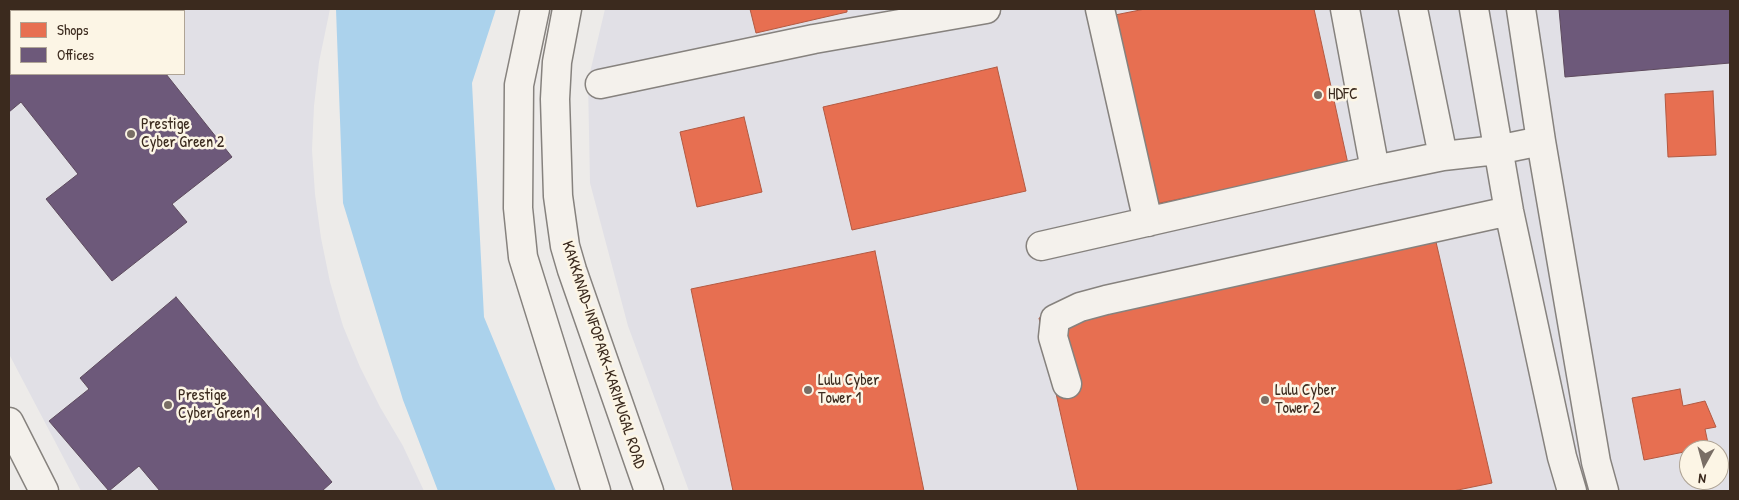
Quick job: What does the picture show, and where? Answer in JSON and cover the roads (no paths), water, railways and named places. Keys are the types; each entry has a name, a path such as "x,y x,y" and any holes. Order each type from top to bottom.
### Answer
{"main road":[{"path":"535,9 519,85 518,208 523,257 596,491"},
{"name":"KAKKANAD-INFOPARK-KARIMUGAL ROAD","path":"567,9 556,62 555,99 558,196 565,246 649,491"},
{"path":"600,84 814,39 986,9"},
{"path":"1100,9 1148,222"},
{"path":"1345,9 1374,170"},
{"path":"1413,9 1443,156"},
{"path":"1474,9 1509,211 1562,457 1572,491"},
{"path":"1520,9 1596,462 1604,491"},
{"path":"1041,246 1374,170 1443,156 1497,150 1541,141"},
{"path":"1067,384 1053,337 1055,319 1080,307 1509,211"},
{"path":"9,422 44,491"}],"water":[{"path":"336,9 496,9 472,83 484,317 556,491 438,491 403,400 343,203"}],"place":[{"name":"HDFC","path":"1318,95"},
{"name":"Prestige Cyber Green 2","path":"131,134"},
{"name":"Lulu Cyber Tower 1","path":"808,390"},
{"name":"Lulu Cyber Tower 2","path":"1265,400"},
{"name":"Prestige Cyber Green 1","path":"168,405"}]}
